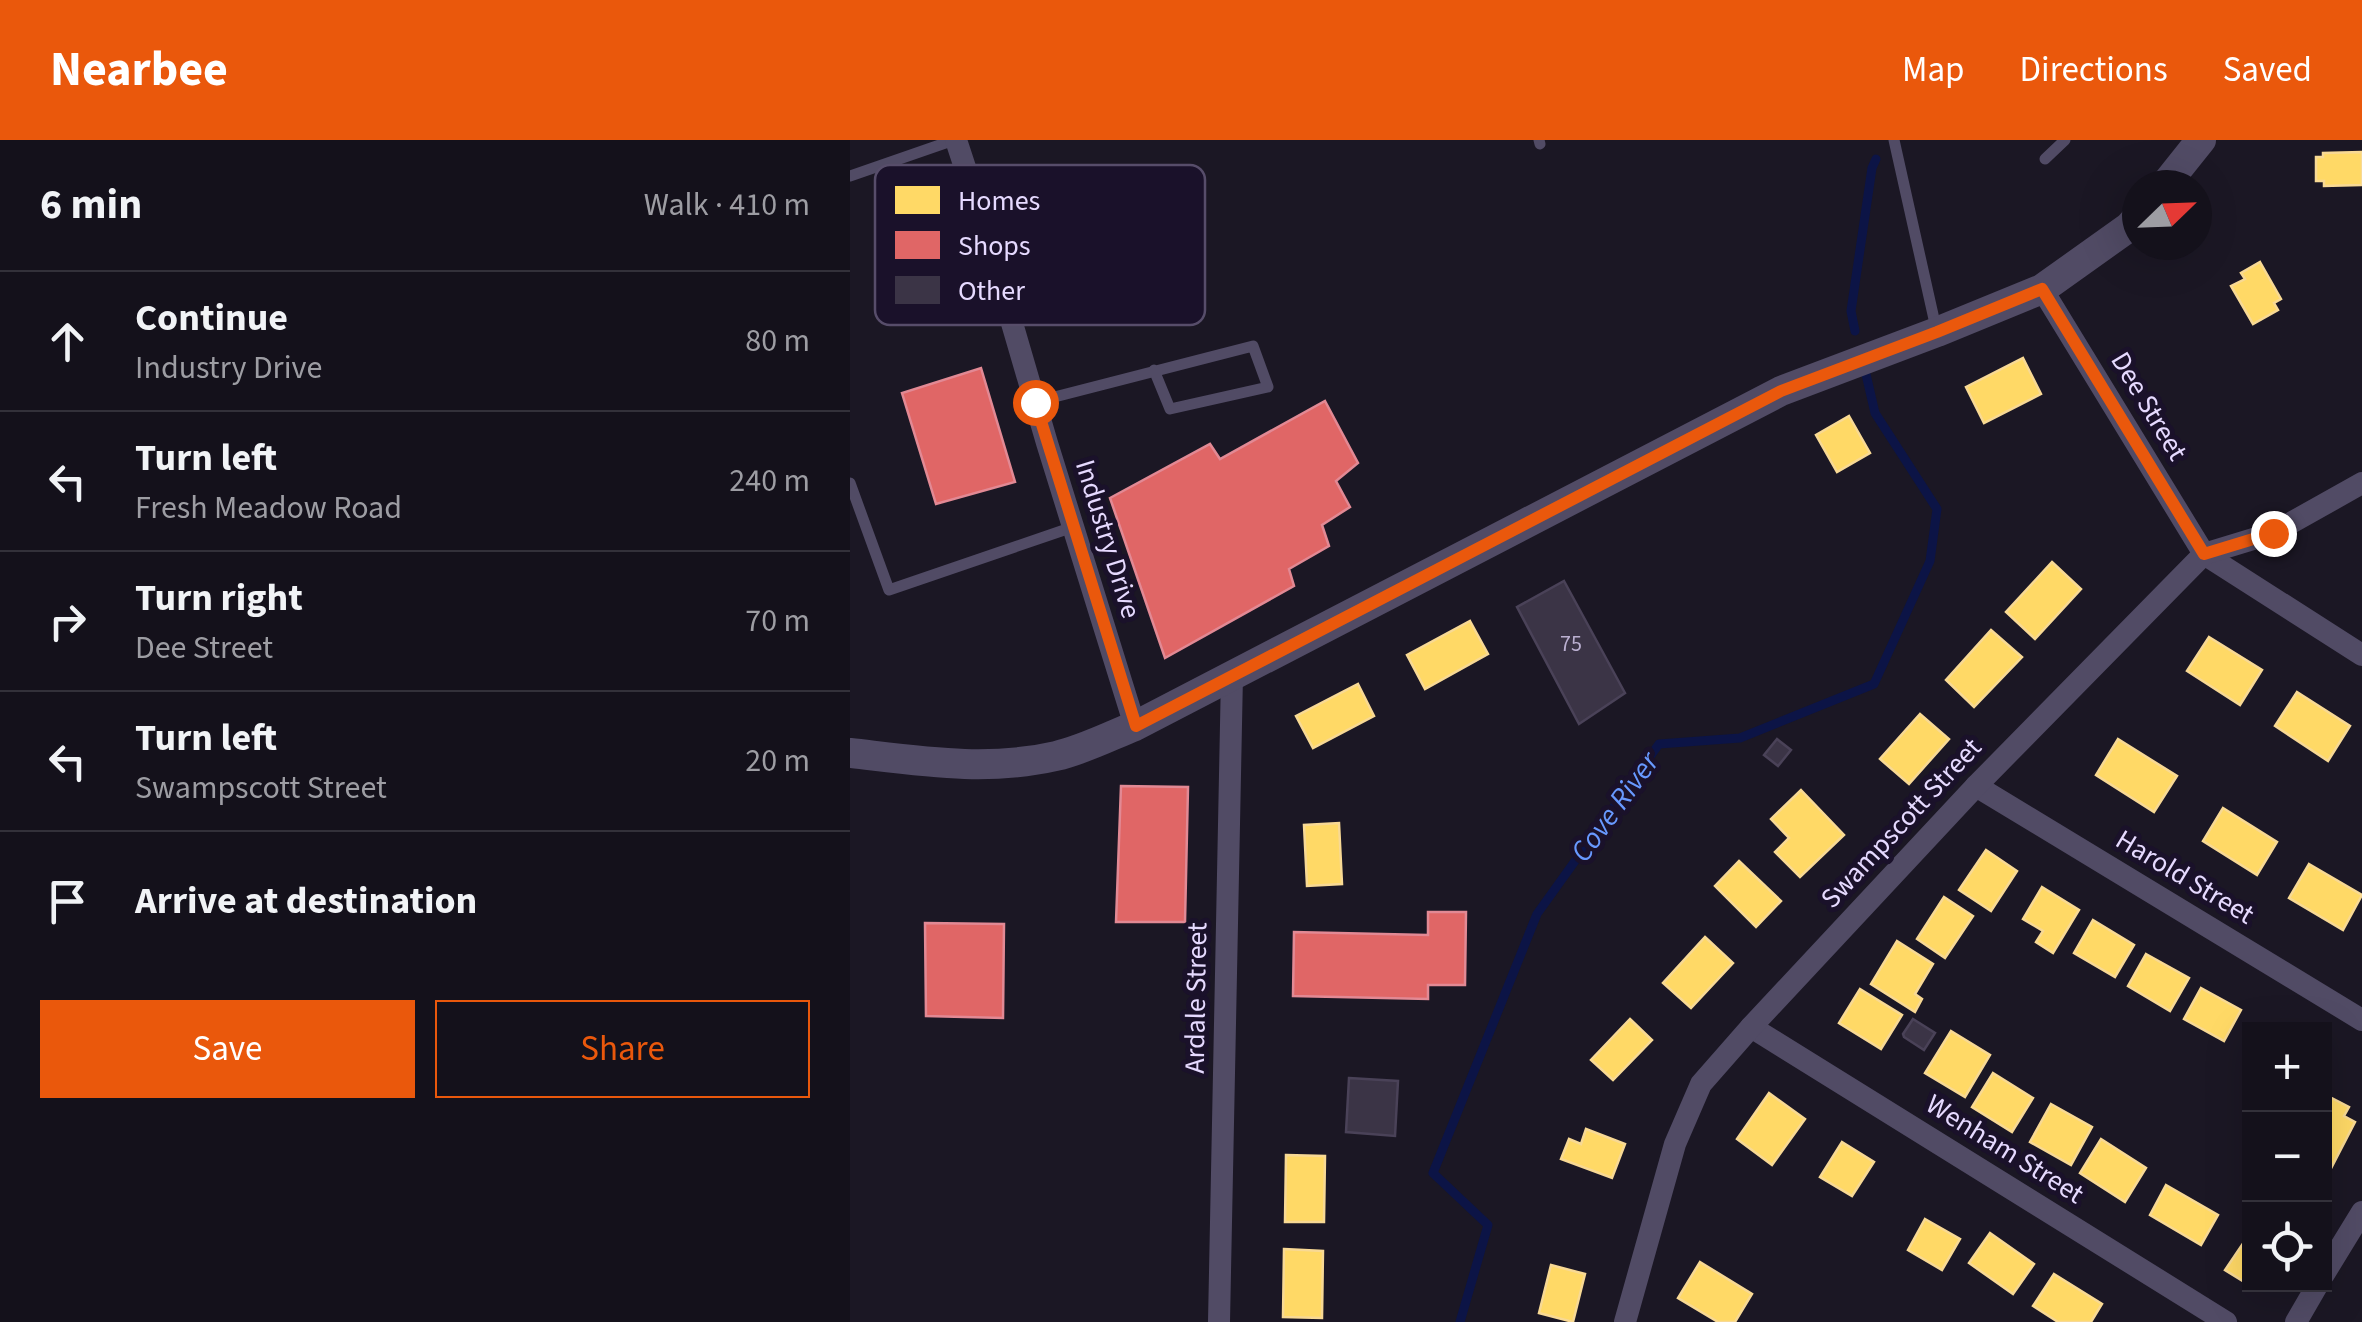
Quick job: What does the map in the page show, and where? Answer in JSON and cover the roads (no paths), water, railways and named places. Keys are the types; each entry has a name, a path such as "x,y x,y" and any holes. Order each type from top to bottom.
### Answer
{"street":[{"name":"Industry Drive","path":"955,140 964,165"},
{"path":"2177,170 2202,140"},
{"path":"850,753 960,766 1014,764 1060,756 1136,726 1781,391 2042,289 2122,232"},
{"name":"Dee Street","path":"2042,289 2204,554"},
{"name":"Industry Drive","path":"1013,325 1136,726"},
{"name":"Swampscott Street","path":"1626,1322 1675,1144 1702,1084 1751,1026 1976,786 2204,554 2273,533 2362,483"},
{"path":"2204,554 2362,656"},
{"name":"Ardale Street","path":"1220,1322 1232,675"},
{"name":"Harold Street","path":"1976,786 2362,1020"},
{"name":"Wenham Street","path":"1751,1026 2226,1322"},
{"path":"2332,1261 2362,1212"},
{"path":"2296,1322 2313,1292"}],"lane":[{"path":"882,165 955,140"},
{"path":"1894,140 1937,332"},
{"path":"2045,159 2065,140"},
{"path":"850,176 875,167"},
{"path":"1035,402 1154,370 1253,346 1268,388 1170,409 1154,370"},
{"path":"850,483 889,590 1074,527"}],"waterway":[{"name":"Cove River","path":"1855,331 1851,311 1876,159"},
{"name":"Cove River","path":"1460,1322 1488,1225 1433,1173 1537,914 1659,744 1740,738 1874,684 1930,561 1937,509 1875,413 1865,370"}]}
